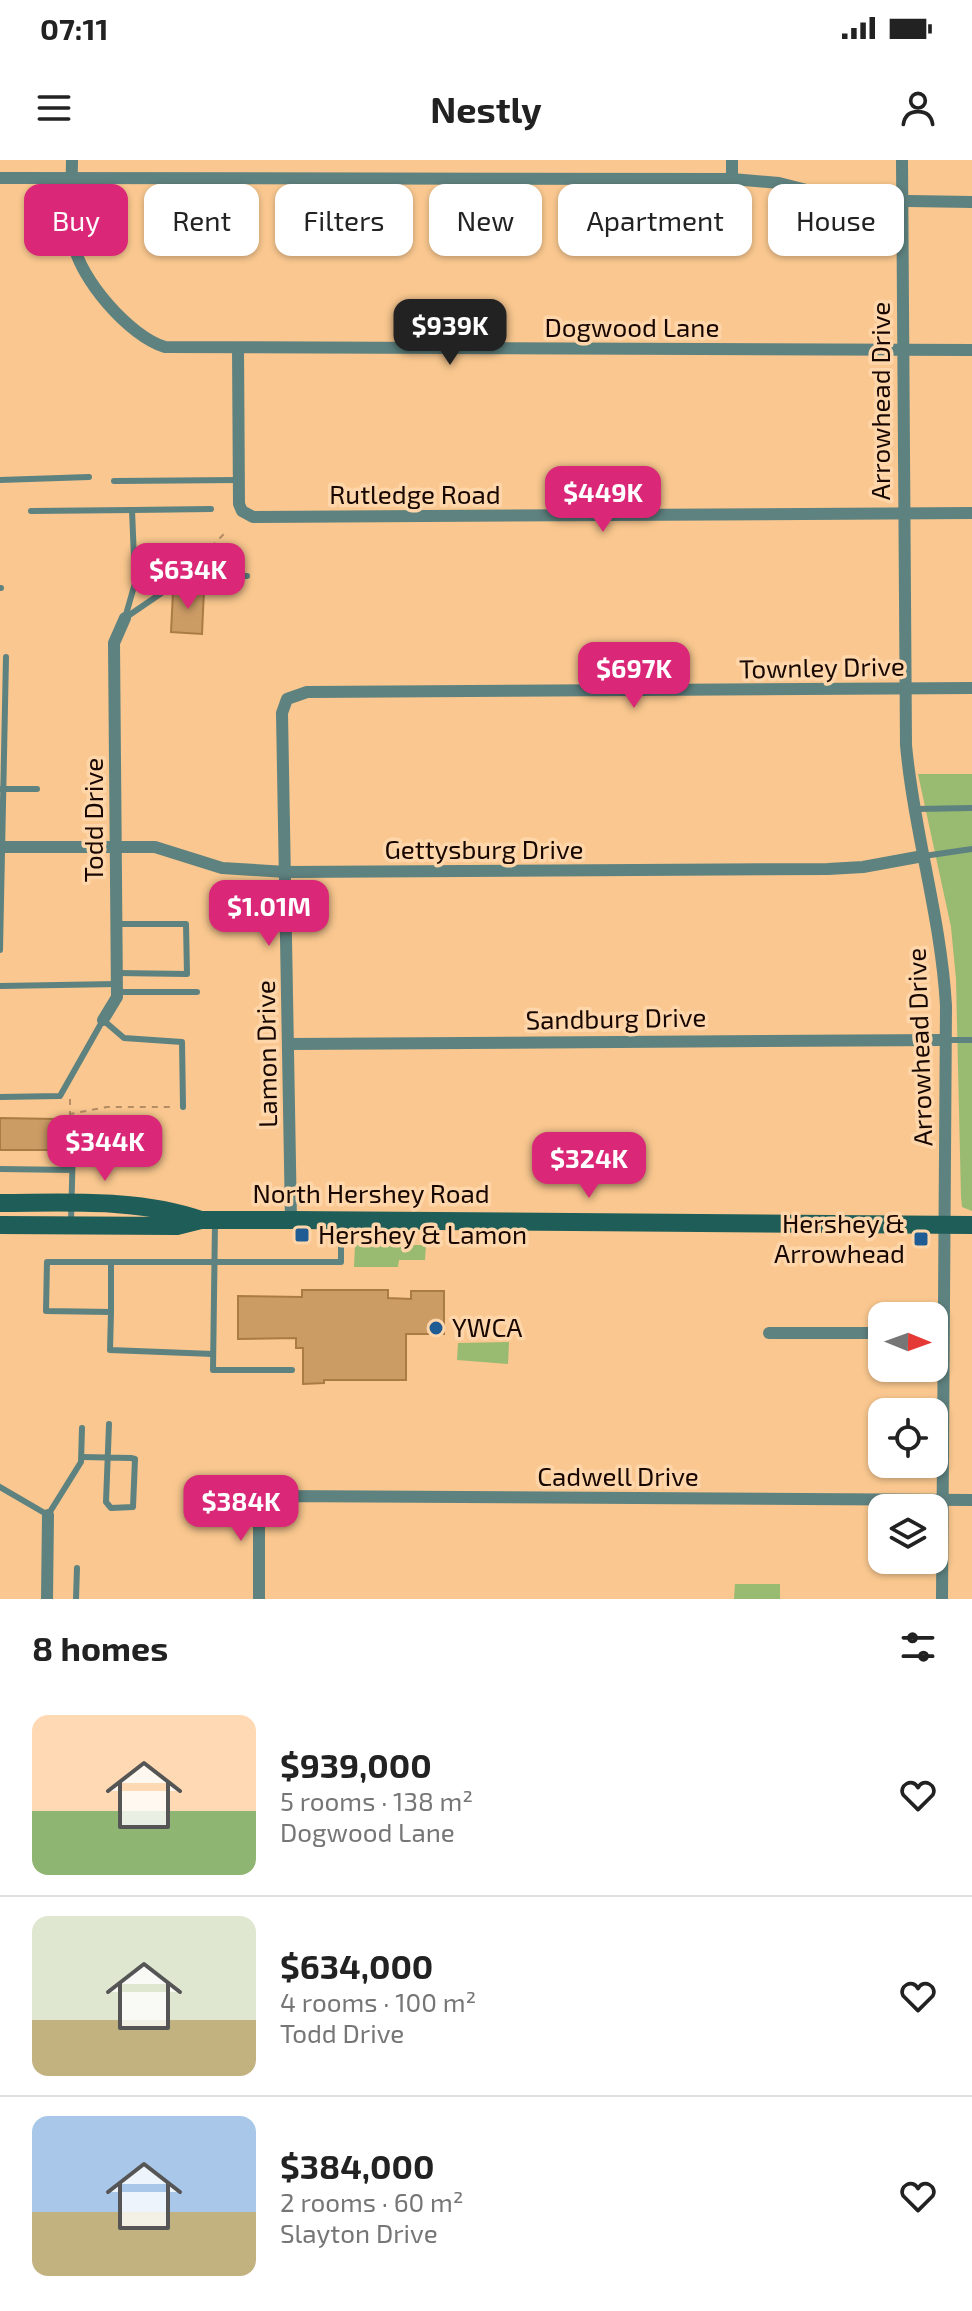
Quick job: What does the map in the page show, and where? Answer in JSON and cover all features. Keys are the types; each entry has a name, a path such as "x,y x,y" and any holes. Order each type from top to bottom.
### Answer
{"main road":[{"name":"North Hershey Road","path":"0,1203 71,1203 174,1210 208,1220"},
{"name":"North Hershey Road","path":"0,1225 177,1226 208,1220 341,1220 972,1225"}],"street":[{"name":"Dogwood Lane","path":"72,160 72,240 76,253 122,320 146,340 165,347 972,350"},
{"path":"732,160 732,179"},
{"name":"Arrowhead Drive","path":"902,160 903,184"},
{"path":"0,178 732,179 783,184"},
{"path":"904,201 972,202"},
{"name":"Arrowhead Drive","path":"903,256 906,745 914,809 941,945 946,1006 947,1225 941,1302"},
{"path":"238,349 238,480"},
{"name":"Rutledge Road","path":"238,480 239,504 243,512 253,517 972,513"},
{"name":"Todd Drive","path":"103,1020 117,983 114,643 125,618"},
{"name":"Townley Drive","path":"289,697 307,692 972,688"},
{"name":"Lamon Drive","path":"289,697 282,713 291,1220"},
{"name":"Gettysburg Drive","path":"2,847 117,846 179,852 222,868 286,872 828,869 863,867 923,856"},
{"name":"Sandburg Drive","path":"289,1044 944,1040"},
{"path":"769,1333 868,1333"},
{"name":"Arrowhead Drive","path":"940,1382 943,1494"},
{"name":"Cadwell Drive","path":"259,1599 259,1512 264,1501 282,1495 868,1499"},
{"name":"Cadwell Drive","path":"948,1500 972,1500"},
{"path":"47,1599 48,1515"},
{"name":"Arrowhead Drive","path":"942,1574 942,1599"}],"lane":[{"path":"0,480 89,477"},
{"path":"114,481 238,480"},
{"path":"31,511 211,509"},
{"path":"125,618 135,583 132,510"},
{"path":"125,618 188,575 247,576"},
{"path":"0,950 6,657"},
{"path":"2,789 37,789"},
{"path":"914,809 972,808"},
{"path":"923,856 972,849"},
{"path":"0,986 117,983 187,974 186,924 117,924"},
{"path":"117,983 197,992"},
{"path":"0,1097 60,1096 103,1020 124,1038 182,1042 183,1107"},
{"path":"944,1040 972,1040"},
{"path":"71,1226 73,1144 148,1145"},
{"path":"0,1169 72,1170"},
{"path":"208,1220 215,1261 213,1370 292,1370"},
{"path":"111,1312 46,1311 47,1262 341,1262 341,1220"},
{"path":"111,1262 110,1350 213,1354"},
{"path":"82,1457 108,1458 135,1459 135,1504 130,1508 111,1508 106,1502 108,1458 109,1424"},
{"path":"0,1487 48,1515 82,1457 82,1428"},
{"path":"76,1599 77,1568"}],"path":[{"path":"188,575 193,565 227,531"},
{"path":"57,1170 57,1146 71,1107"},
{"path":"70,1114 107,1107 183,1107"}],"green space":[{"path":"918,774 972,774 972,1211 962,1207 961,1197 956,979 951,927"},
{"path":"355,1245 426,1245 425,1260 399,1260 398,1267 354,1267"},
{"path":"509,1342 508,1364 457,1360 458,1343"},
{"path":"735,1584 780,1584 780,1599 734,1599"}],"building":[{"path":"179,589 204,590 202,634 171,632 173,592"},
{"path":"0,1118 56,1119 56,1150 0,1150"},
{"path":"302,1290 388,1290 388,1298 411,1299 411,1291 444,1291 444,1334 406,1334 406,1380 324,1380 324,1383 303,1384 303,1348 296,1348 296,1338 238,1339 238,1296 302,1297"}],"place":[{"name":"Hershey & Lamon","path":"302,1235"},
{"name":"Hershey & Arrowhead","path":"921,1239"},
{"name":"YWCA","path":"436,1328"}]}
